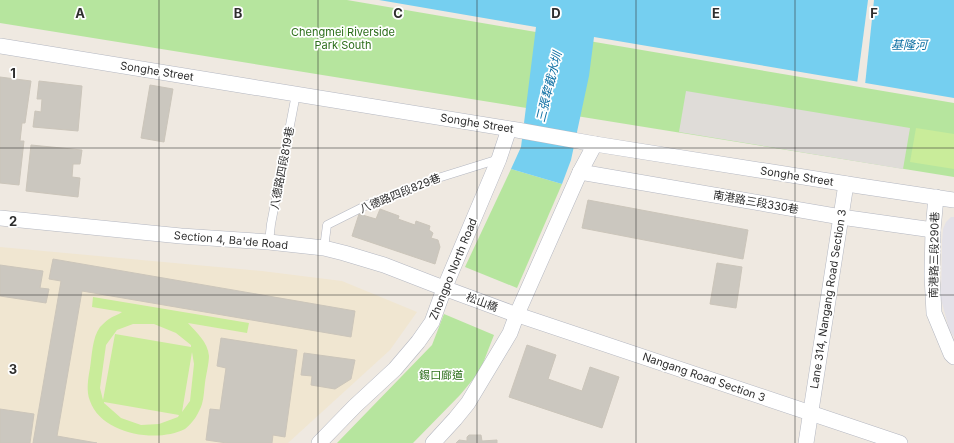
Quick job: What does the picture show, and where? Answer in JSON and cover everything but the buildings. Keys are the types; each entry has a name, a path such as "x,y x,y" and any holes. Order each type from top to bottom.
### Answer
{"street":[{"name":"Songhe Street","path":"0,46 513,129 595,144 954,200"},
{"name":"Zhongpo North Road","path":"319,443 355,406 395,369 418,342 432,322 450,291 498,159 513,129"},
{"path":"433,443 468,403 510,332 513,313 580,172 595,144"},
{"name":"南港路三段330巷","path":"580,172 841,217 932,230"},
{"name":"Lane 314, Nangang Road Section 3","path":"806,443 846,184"},
{"name":"南港路三段290巷","path":"936,197 932,230 934,313 954,357"},
{"name":"Section 4, Ba'de Road","path":"0,218 181,236 269,242 324,248 384,265 450,291"},
{"name":"松山橋","path":"450,291 513,313"},
{"name":"Nangang Road Section 3","path":"513,313 900,443"}],"lane":[{"name":"八德路四段819巷","path":"269,242 271,224 296,94"},
{"name":"八德路四段829巷","path":"324,248 327,225 367,205 438,178 498,159"}],"shaded area":[{"path":"686,91 910,128 903,169 679,132"},
{"path":"951,217 954,217 954,337 949,329 941,299 943,229 946,222"},
{"path":"0,247 262,271 342,281 417,312 390,350 288,443 0,443"}],"green space":[{"name":"Chengmei Riverside Park South","path":"0,0 347,0 954,103 954,177 0,23"},
{"path":"916,128 954,134 954,169 910,162"},
{"path":"511,169 562,184 517,288 465,267"},
{"path":"93,297 249,323 247,333 188,323 204,342 209,356 201,407 193,421 185,429 174,433 146,435 132,433 106,422 96,413 90,401 88,381 95,336 97,331 104,323 122,312 92,307","holes":["133,324 154,324 176,333 191,345 191,347 115,334 103,400 100,388 106,345 117,330","192,352 194,364 190,401 182,412","104,402 179,415 178,417 159,424 141,425 121,418"]},
{"name":"錫口廊道","path":"444,314 494,335 480,371 460,395 413,443 337,443 432,345"}],"water":[{"name":"基隆河","path":"379,0 954,0 954,98 594,37 589,76 571,160 562,184 511,169 521,147 536,27"}],"pier":[{"path":"868,0 874,0 865,85 857,84"}],"water label":[{"name":"三張犂截水圳","path":"549,87"}]}
